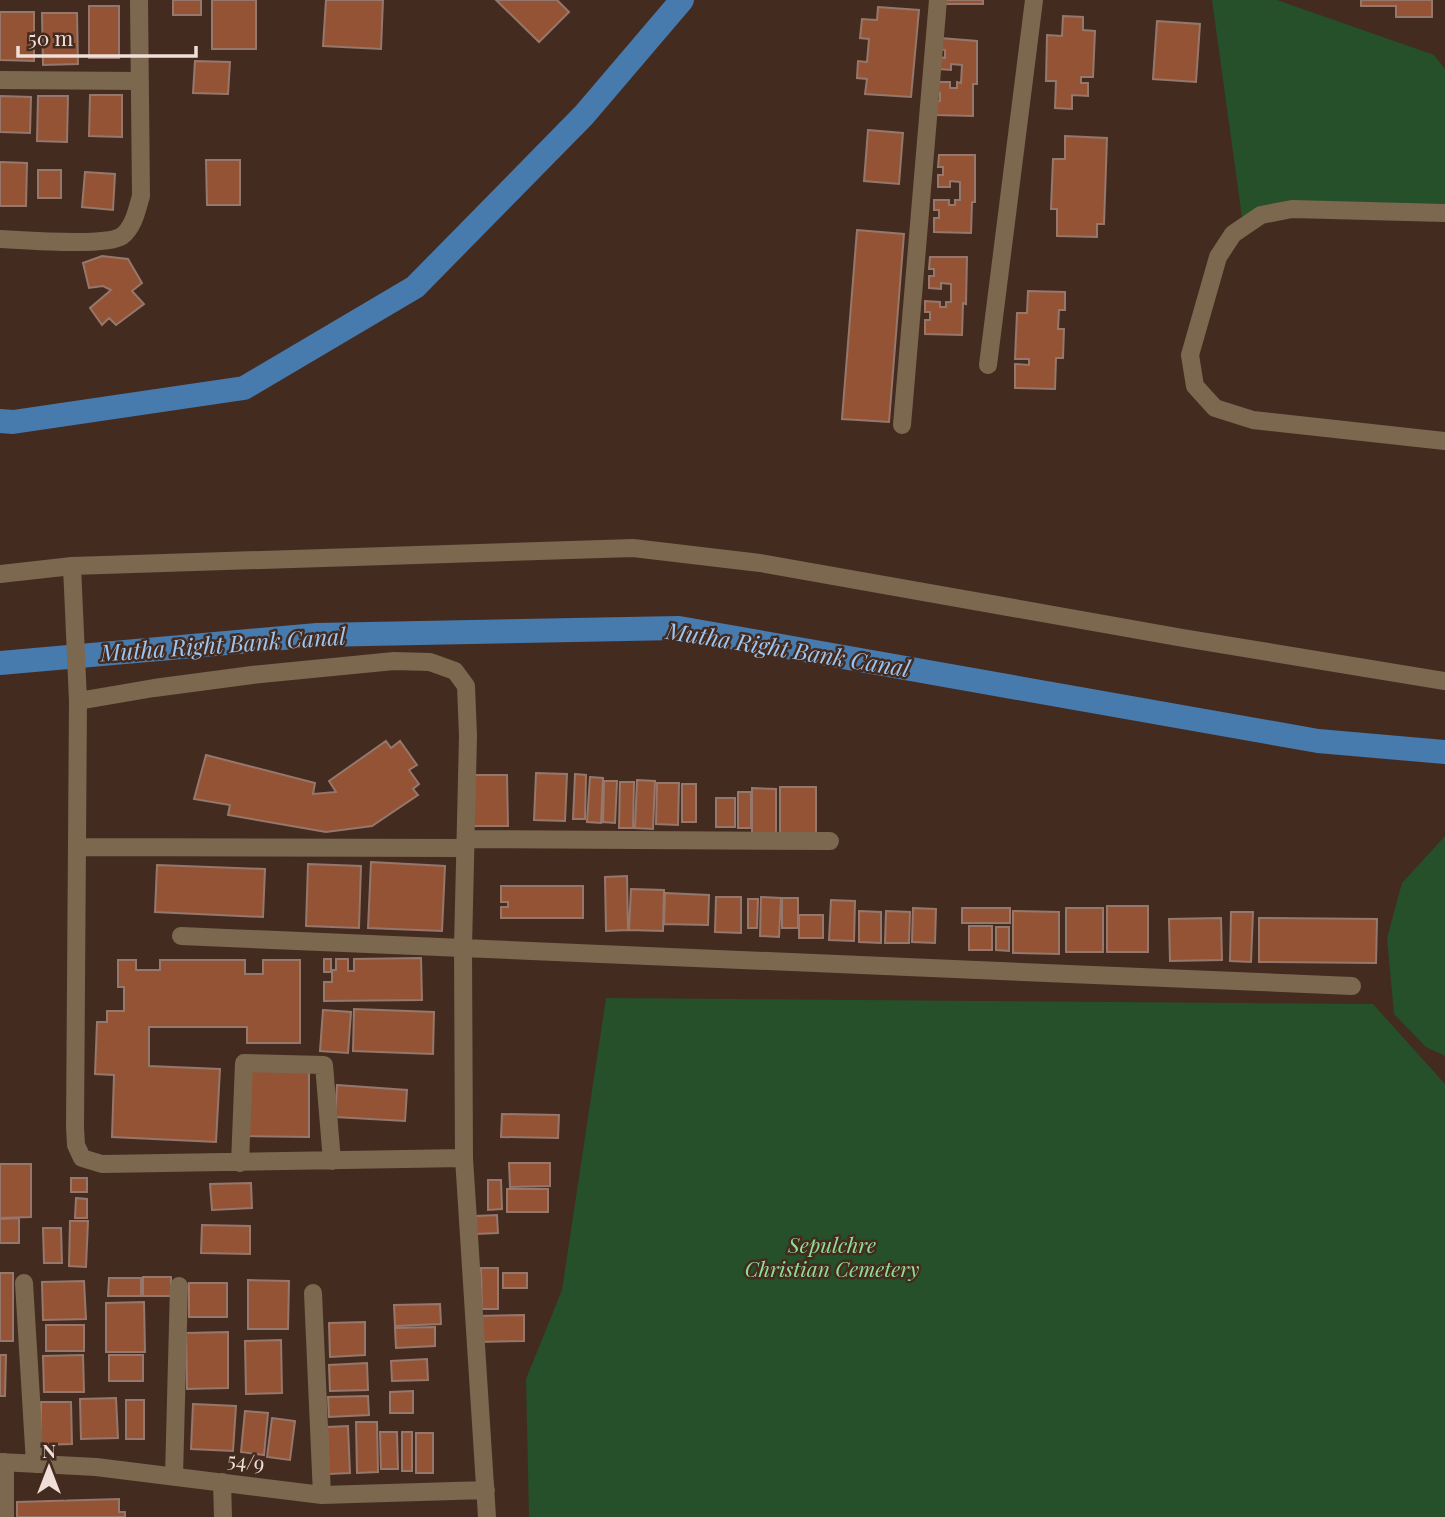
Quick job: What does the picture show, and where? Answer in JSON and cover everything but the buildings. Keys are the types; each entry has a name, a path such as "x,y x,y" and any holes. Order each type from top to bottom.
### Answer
{"street":[{"path":"0,239 99,242 121,236 135,218 141,196 139,0"},
{"path":"902,425 938,0"},
{"path":"988,365 1034,0"},
{"path":"0,80 140,80"},
{"path":"1445,214 1292,209 1261,215 1233,234 1218,257 1190,355 1195,386 1215,408 1253,420 1445,441"},
{"path":"0,574 72,566 633,548 760,563 1183,638 1445,681"},
{"path":"72,566 78,701 75,1127 76,1145 82,1158 102,1164 464,1158"},
{"path":"78,701 252,675 394,661 430,662 455,671 466,686 468,736 463,947 464,1158 487,1517"},
{"path":"77,847 830,841"},
{"path":"181,936 1352,986"},
{"path":"240,1163 244,1063 324,1065 332,1161"},
{"path":"23,1283 35,1464"},
{"path":"174,1476 179,1286"},
{"path":"313,1293 322,1495"},
{"path":"3,1462 5,1517"},
{"name":"54/9","path":"3,1462 96,1467 322,1495 486,1490"},
{"path":"222,1482 223,1517"}],"green space":[{"path":"1212,0 1277,0 1434,55 1445,69 1445,205 1242,217"},
{"path":"1445,836 1445,1056 1426,1047 1394,1014 1387,938 1402,883"},
{"name":"Sepulchre Christian Cemetery","path":"606,998 1373,1004 1445,1084 1445,1517 529,1517 526,1379 562,1290"}],"waterway":[{"path":"0,421 13,422 244,388 415,287 584,115 682,0"},
{"name":"Mutha Right Bank Canal","path":"0,663 317,635 679,628 1318,741 1445,752"}]}
